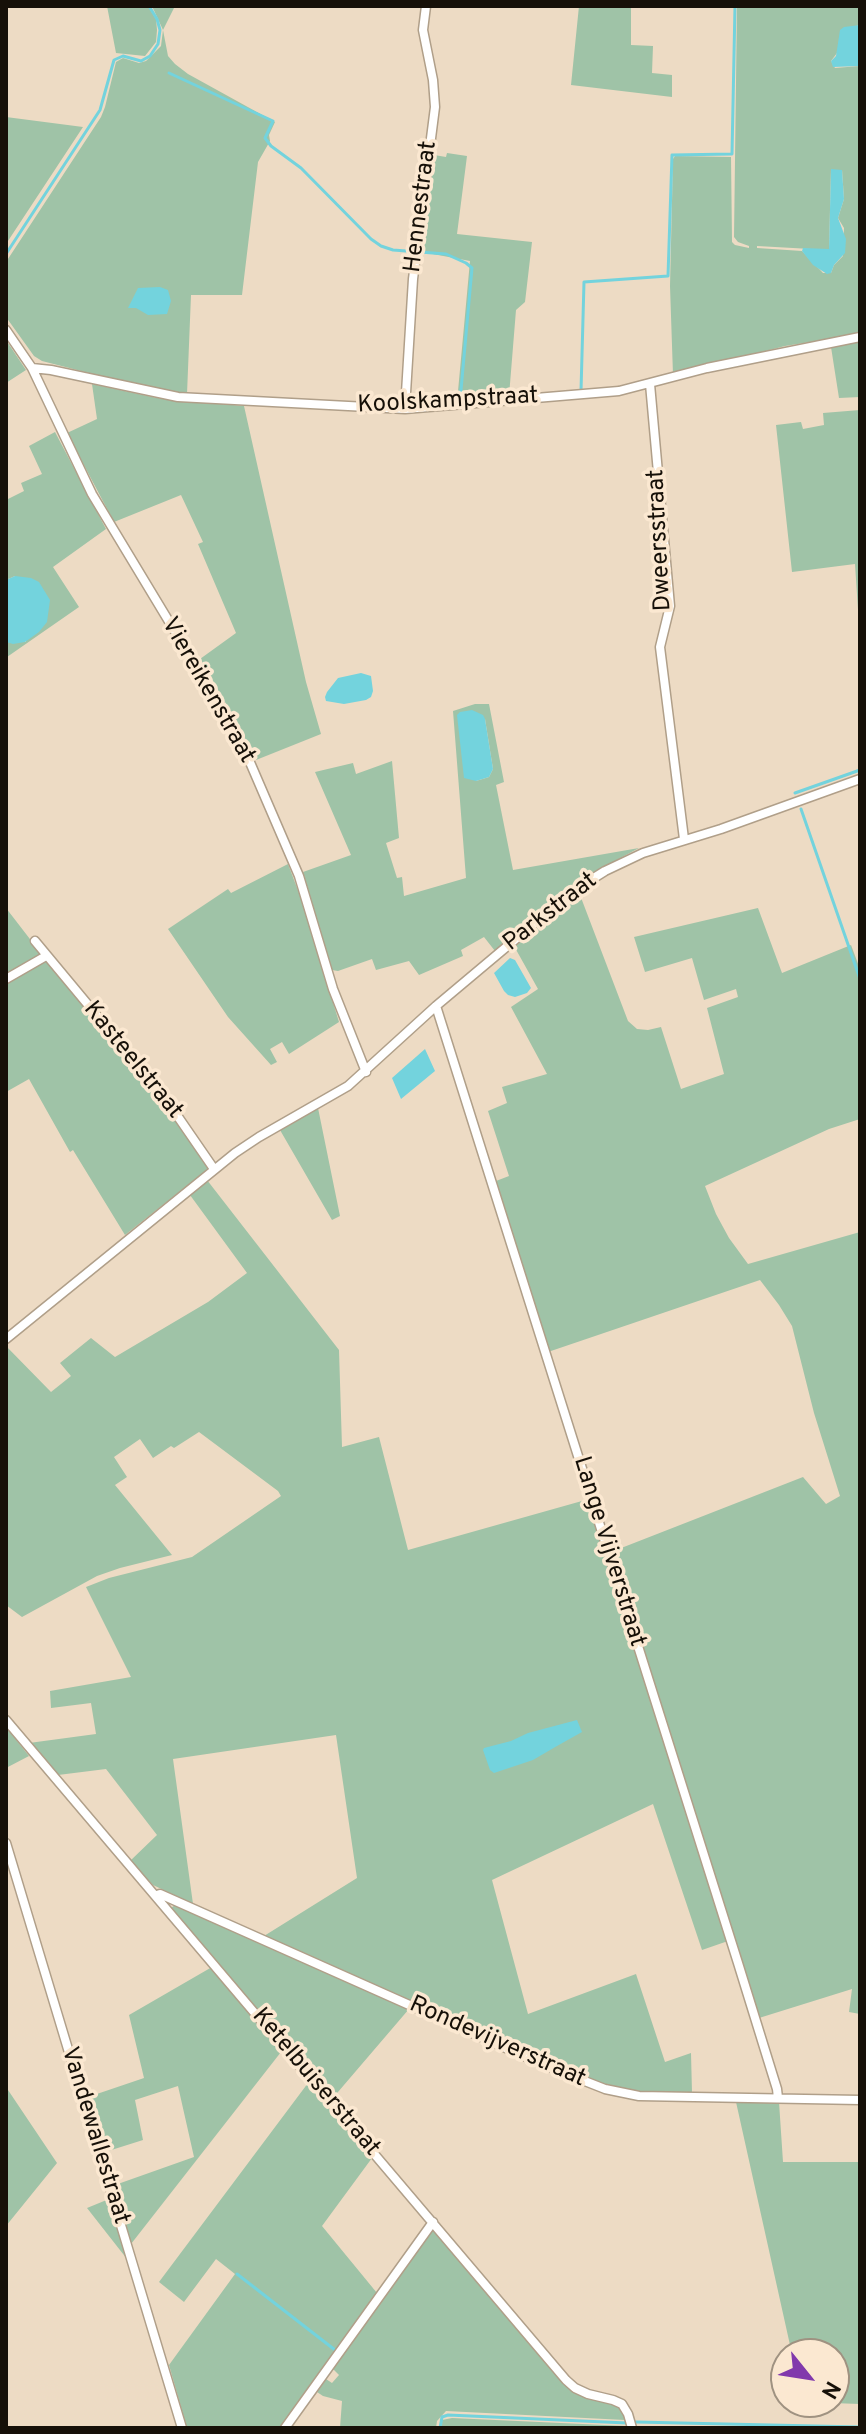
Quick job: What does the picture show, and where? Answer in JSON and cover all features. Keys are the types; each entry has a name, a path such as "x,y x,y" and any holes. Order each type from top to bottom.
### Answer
{"street":[{"name":"Hennestraat","path":"405,409 413,279 435,107 423,30 426,6"},
{"name":"Viereikenstraat","path":"6,330 32,368 92,494 229,721 249,760 299,876 333,989 366,1072"},
{"name":"Koolskampstraat","path":"32,368 178,397 405,409 619,391 707,368 860,337"},
{"name":"Dweersstraat","path":"650,384 670,606 660,647 684,839"},
{"name":"Parkstraat","path":"366,1072 436,1006 573,891 605,871 643,853 721,829 860,779"},
{"name":"Kasteelstraat","path":"35,941 153,1083 214,1169"},
{"path":"6,979 46,956"},
{"name":"Lange Vijverstraat","path":"436,1006 778,2098"},
{"path":"6,1339 214,1169 259,1137 348,1086 366,1072"},
{"name":"Ketelbuiserstraat","path":"6,1720 566,2380 588,2394 622,2404 632,2428"},
{"name":"Vandewallestraat","path":"6,1843 182,2428"},
{"name":"Rondevijverstraat","path":"156,1895 160,1894 592,2085 639,2096 860,2100"},
{"path":"285,2428 433,2222"}],"green space":[{"path":"107,6 148,6 156,19 157,30 156,42 145,56 116,53"},
{"path":"152,6 175,6 163,30"},
{"path":"579,6 631,6 631,45 653,46 652,73 672,75 672,97 571,85"},
{"path":"737,6 860,6 860,25 831,61 835,68 860,66 860,334 785,346 673,375 670,286 675,156 731,157 732,242 749,248 734,237","holes":["831,170 842,170 844,199 838,218 844,228 843,256 831,273 823,273 802,251 757,248 829,250"]},
{"path":"163,30 168,56 175,64 275,122 269,135 270,141 258,162 242,295 191,295 187,394 42,361 34,356 6,317 6,262 101,117 116,62 123,58 139,63 146,61 161,46"},
{"path":"6,117 83,127 6,244"},
{"path":"447,153 467,156 457,234 532,242 525,302 516,310 509,396 457,402 470,261 422,252 434,155 446,157"},
{"path":"6,340 26,370 6,383"},
{"path":"860,342 860,397 839,398 831,347"},
{"path":"92,384 157,398 244,406 306,682 321,734 256,760 252,758 232,714 200,659 236,633 198,544 203,542 181,495 114,522 67,433 97,419"},
{"path":"860,410 860,640 855,564 792,572 776,425 801,422 803,429 824,425 823,413"},
{"path":"55,432 106,529 53,567 79,607 7,657 6,642 26,642 15,576 6,580 6,500 24,491 21,483 42,474 29,446"},
{"path":"475,704 489,704 504,782 496,785 513,870 639,848 598,870 563,894 495,951 484,937 461,950 463,956 419,975 409,961 376,970 372,959 338,971 332,970 303,872 351,855 315,772 353,763 356,774 392,761 399,838 386,843 397,878 402,877 404,896 466,878 453,711","holes":["485,719 493,769 489,777 476,781"]},
{"path":"288,864 339,1022 289,1054 282,1042 270,1049 277,1062 271,1065 228,1017 168,929 228,889 231,893"},
{"path":"580,895 628,1021 637,1029 661,1027 681,1089 724,1074 707,1008 738,997 736,989 704,1000 692,958 645,972 634,937 758,908 782,973 851,945 860,969 860,1119 829,1129 705,1186 729,1238 748,1264 860,1232 860,2014 849,2012 852,1989 759,2018 611,1552 803,1477 826,1504 840,1496 814,1413 792,1326 760,1280 548,1352 496,1181 509,1176 488,1111 507,1103 502,1087 547,1074 511,1007 538,989 514,946"},
{"path":"6,908 43,956 6,977"},
{"path":"43,961 48,963 158,1092 207,1164 203,1173 125,1235 73,1150 70,1152 29,1079 6,1092 6,982"},
{"path":"318,1108 340,1216 332,1220 280,1130"},
{"path":"207,1180 339,1350 342,1447 379,1437 408,1550 589,1499 728,1941 702,1950 653,1804 492,1880 528,2014 636,1974 665,2062 691,2053 692,2093 639,2092 608,2087 566,2072 264,1936 357,1878 336,1735 173,1759 193,1904 153,1885 130,1861 157,1835 106,1769 58,1775 29,1743 96,1734 91,1703 51,1708 50,1691 131,1677 86,1587 192,1557 281,1496 199,1432 153,1458 140,1439 114,1457 127,1477 115,1485 172,1555 97,1576 22,1617 6,1605 6,1346 51,1392 71,1376 60,1363 91,1338 115,1357 208,1302 247,1273 190,1195"},
{"path":"6,1727 29,1756 6,1768"},
{"path":"175,1905 409,2009 332,2099 171,1908"},
{"path":"212,1967 281,2052 131,2244 115,2185 194,2157 178,2086 135,2100 143,2140 105,2152 88,2097 144,2078 129,2015"},
{"path":"308,2083 372,2158 322,2226 377,2293 282,2428 187,2428 169,2365 235,2274 216,2259 184,2302 159,2282"},
{"path":"8,2090 57,2163 6,2226 6,2092"},
{"path":"736,2102 779,2102 783,2162 860,2162 860,2404 850,2404 850,2338 788,2338"},
{"path":"109,2199 127,2259 87,2208"},
{"path":"432,2230 436,2230 570,2388 581,2396 615,2404 622,2409 625,2420 446,2411 437,2421 436,2428 340,2428 342,2401 314,2390 323,2377 332,2383 339,2375 331,2367"},
{"path":"452,2418 627,2428 442,2428 442,2420"}],"water":[{"path":"860,25 860,66 833,67 831,61 836,56 840,30"},
{"path":"831,169 842,170 844,199 838,218 846,239 845,253 827,274 813,265 802,251 803,248 829,249"},
{"path":"160,287 168,290 171,301 167,314 148,315 136,308 128,308 138,288"},
{"path":"15,576 39,582 50,600 47,622 39,632 25,642 13,644 6,642 6,580"},
{"path":"361,673 371,676 371,697 344,704 326,701 327,692 338,678"},
{"path":"472,710 485,719 493,769 489,777 476,781 464,778 457,715"},
{"path":"510,958 515,960 531,988 515,997 504,991 494,973"},
{"path":"425,1049 435,1071 401,1099 392,1078"},
{"path":"577,1720 582,1732 533,1760 494,1773 490,1770 484,1748"}],"waterway":[{"path":"6,254 100,110 114,60 123,56 141,61 150,56 158,44 160,30 149,6"},
{"path":"581,391 584,282 668,276 672,155 732,154 735,6"},
{"path":"169,73 273,121 265,138 271,146 301,168 381,246 393,250 446,254 472,268 462,400"},
{"path":"795,793 860,770"},
{"path":"801,809 860,979"},
{"path":"237,2274 335,2350"},
{"path":"440,2428 442,2417 448,2415 627,2423"},
{"path":"636,2422 860,2427"}]}
